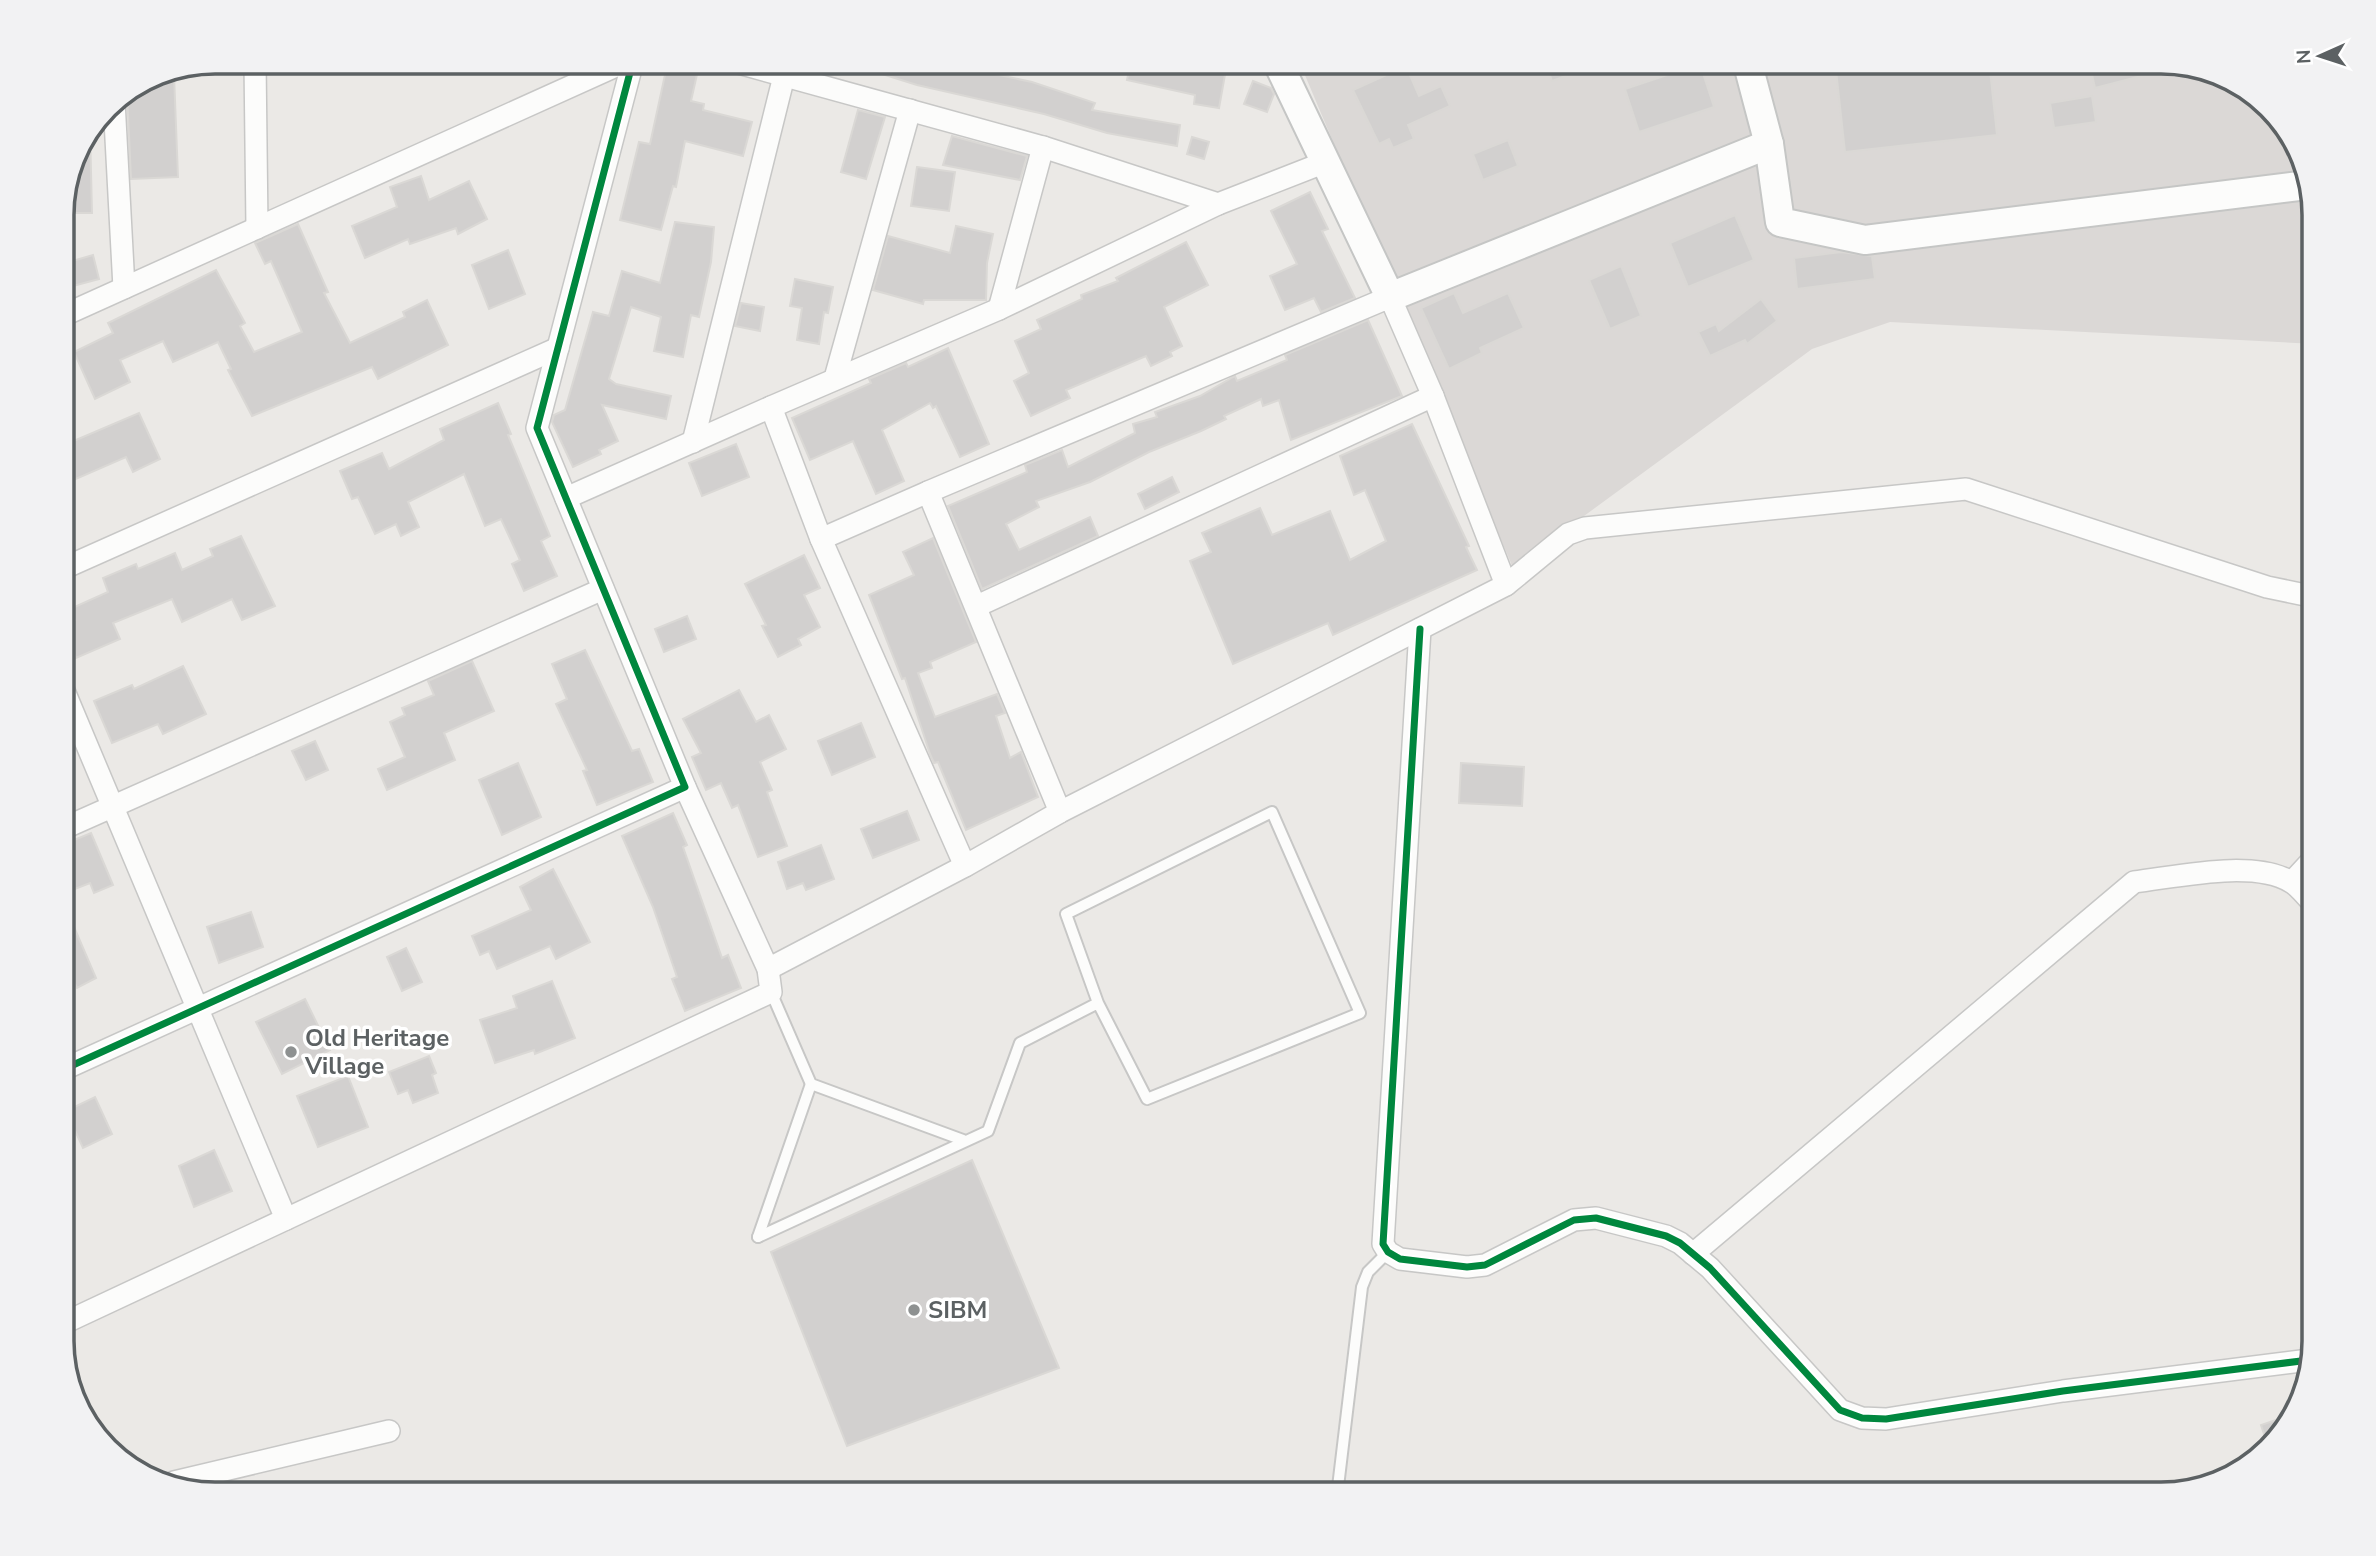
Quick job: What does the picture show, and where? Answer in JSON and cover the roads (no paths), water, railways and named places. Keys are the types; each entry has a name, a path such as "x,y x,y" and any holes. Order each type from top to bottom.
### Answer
{"street":[{"path":"255,74 257,228"},
{"path":"74,311 598,74"},
{"path":"74,1318 771,992 768,969 685,787 537,428 630,74"},
{"path":"777,74 1043,147 1218,204"},
{"path":"1283,74 1323,163 1390,297 1433,396 1506,585"},
{"path":"1750,74 1769,144 1780,222 1865,240 2299,186"},
{"path":"693,442 784,76"},
{"path":"835,378 910,110"},
{"path":"115,114 124,288"},
{"path":"821,538 1390,297 1769,144"},
{"path":"999,309 1043,147"},
{"path":"566,498 835,378 999,309 1218,204 1323,163"},
{"path":"74,564 558,348"},
{"path":"976,606 1433,396"},
{"path":"771,407 821,538 965,866"},
{"path":"768,969 965,866 1060,812 1506,585 1567,534 1585,528 1966,489 2267,587 2302,594"},
{"path":"928,492 1060,812"},
{"path":"74,823 604,589"},
{"path":"1420,629 1383,1244 1388,1252 1400,1259 1467,1267 1485,1265 1574,1220 1596,1218 1666,1236 1693,1254 1840,1410 1862,1418 1886,1419 2063,1391 2301,1361"},
{"path":"74,715 286,1219"},
{"path":"74,1065 685,787"},
{"path":"1693,1254 2134,882 2222,872 2263,871 2292,882 2302,892"},
{"path":"2292,882 2302,871"},
{"path":"186,1479 389,1431"}],"lane":[{"path":"1272,812 1360,1013 1147,1099 1098,1003 1066,914 1272,812"},
{"path":"771,992 811,1084 758,1237 963,1140 988,1131 1020,1044 1098,1003"},
{"path":"811,1084 963,1140"},
{"path":"1339,1482 1362,1287 1368,1272 1388,1252"}],"place":[{"name":"Old Heritage Village","path":"291,1052"},
{"name":"SIBM","path":"914,1310"}]}
